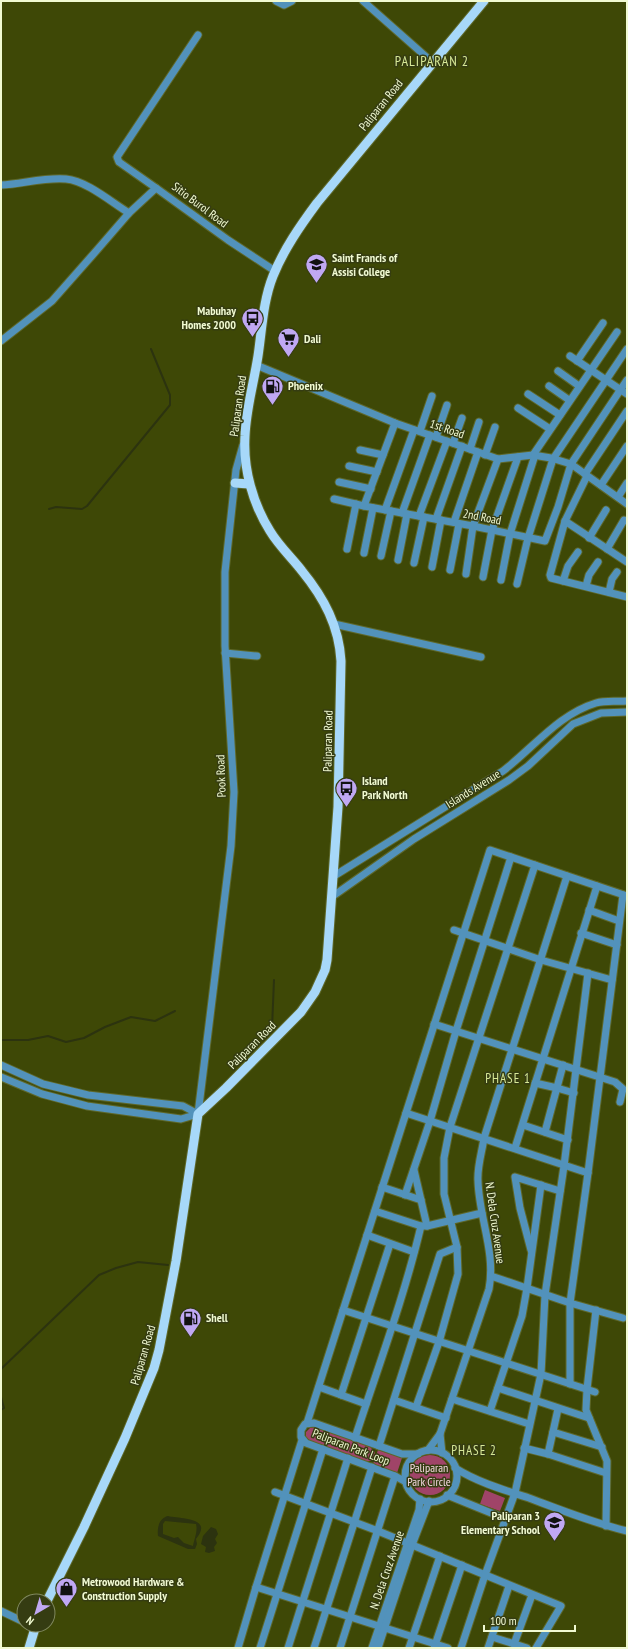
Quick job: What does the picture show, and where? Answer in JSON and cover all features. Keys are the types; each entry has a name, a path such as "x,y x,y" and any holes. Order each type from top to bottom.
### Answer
{"main road":[{"name":"Paliparan Road","path":"51,1593 84,1527 150,1382 159,1350 176,1261 198,1114 302,1012 315,992 325,970 327,960 333,896 338,807 341,668 339,643 334,624 325,604 316,589 270,532 259,510 249,484 245,437 266,300 275,271 283,253 317,203 432,62 484,1"},
{"path":"235,483 249,484"},
{"path":"29,1648 32,1633"}],"street":[{"path":"276,1 284,5 292,1"},
{"path":"363,1 432,62"},
{"path":"156,188 119,162 117,157 198,35"},
{"path":"1,185 67,179 93,190 129,212"},
{"name":"Sitio Burol Road","path":"1,341 52,301 129,212 156,188 161,190 228,240 275,271"},
{"path":"577,360 603,323"},
{"path":"501,580 510,534 534,455 590,369 617,332"},
{"path":"517,584 528,538 553,459 627,349"},
{"path":"570,356 627,394"},
{"name":"1st Road","path":"256,365 395,423 498,459 534,455 571,464 627,504"},
{"path":"558,372 579,386"},
{"path":"571,464 627,380"},
{"path":"549,386 570,400"},
{"path":"528,394 560,415"},
{"path":"381,556 388,510 417,430 432,396"},
{"path":"398,560 405,514 433,436 447,405"},
{"path":"518,408 550,429"},
{"path":"627,411 586,475 565,521 550,575 552,578 627,597"},
{"path":"414,563 422,517 450,442 462,418"},
{"path":"470,449 479,422"},
{"path":"364,506 395,423"},
{"path":"450,570 456,523 482,453 495,427"},
{"name":"Pook Road","path":"198,1114 230,846 233,800 225,653 226,558 236,470 245,437"},
{"path":"432,567 439,520 462,446"},
{"path":"601,485 627,446"},
{"path":"360,450 383,455"},
{"path":"483,578 492,530 518,457"},
{"path":"466,574 473,526 498,459"},
{"name":"2nd Road","path":"334,499 373,508 545,541 558,507 571,464"},
{"path":"349,466 377,472"},
{"path":"339,482 371,489"},
{"path":"618,497 627,483"},
{"path":"347,549 356,504"},
{"path":"364,553 373,508"},
{"path":"589,538 606,510"},
{"path":"607,549 624,520 627,521"},
{"path":"565,521 589,538 627,561"},
{"path":"563,581 568,566 578,552"},
{"path":"586,586 589,575 598,562"},
{"path":"609,592 612,579 617,572"},
{"path":"334,624 481,657"},
{"path":"225,653 257,656"},
{"name":"Islands Avenue","path":"334,876 503,771 567,716 598,702 627,701"},
{"name":"Islands Avenue","path":"333,896 408,843 509,780 528,766 574,724 601,713 627,712"},
{"path":"308,1423 490,850 625,895 619,921 601,1078 570,1303 570,1384"},
{"path":"405,1195 430,1121 456,1030 511,857"},
{"path":"416,1407 438,1342 458,1274 457,1247 444,1194 444,1158 450,1127 536,865"},
{"name":"N. Dela Cruz Avenue","path":"428,1450 440,1434 489,1289 491,1276 489,1242 482,1213 478,1180 484,1138 567,876"},
{"path":"515,1148 581,933 597,886"},
{"path":"589,910 619,921"},
{"path":"454,930 541,960 612,980"},
{"path":"581,933 616,945"},
{"path":"461,1648 485,1575 515,1493 534,1400 541,1374 545,1295 568,1140 588,973"},
{"path":"434,1024 513,1048 615,1082 622,1087 620,1102"},
{"path":"545,1132 563,1065"},
{"path":"4,1067 43,1084 88,1095 183,1106 198,1114"},
{"path":"2,1078 42,1094 87,1106 181,1119 198,1114"},
{"path":"535,1083 574,1093"},
{"path":"87,1106 88,1095"},
{"path":"406,1113 588,1173"},
{"path":"523,1124 568,1140"},
{"path":"355,1438 392,1326 414,1252 424,1226 421,1200 414,1170"},
{"path":"532,1253 520,1208 515,1177 560,1191"},
{"path":"490,1411 522,1316 541,1186"},
{"path":"382,1187 421,1200"},
{"path":"375,1211 424,1226 482,1213"},
{"path":"367,1235 414,1252"},
{"path":"341,1395 390,1244"},
{"path":"379,1446 440,1254 457,1247"},
{"path":"491,1276 570,1303 623,1318"},
{"path":"343,1310 596,1392"},
{"path":"596,1310 586,1410 607,1461 606,1526"},
{"path":"319,1386 366,1404"},
{"path":"498,1388 589,1418"},
{"path":"452,1399 529,1424"},
{"path":"394,1400 446,1418"},
{"path":"548,1454 558,1409"},
{"name":"Paliparan Park Loop","path":"406,1482 372,1467 305,1443 302,1440 301,1430 308,1423 314,1423 402,1454 418,1454"},
{"path":"553,1432 602,1447"},
{"name":"N. Dela Cruz Avenue","path":"440,1434 442,1453"},
{"path":"238,1648 302,1440"},
{"path":"524,1448 548,1454 606,1473"},
{"path":"260,1648 323,1450"},
{"path":"428,1450 442,1453 453,1462 456,1468 456,1480 454,1486 447,1496 436,1501 420,1499 411,1492 406,1482 405,1477 407,1466 413,1457 428,1450"},
{"path":"288,1648 348,1458"},
{"path":"314,1648 372,1467"},
{"path":"456,1468 466,1475 606,1526 627,1531"},
{"path":"340,1648 395,1476"},
{"path":"274,1492 378,1531 509,1586 561,1606 536,1648"},
{"path":"447,1496 506,1519"},
{"name":"N. Dela Cruz Avenue","path":"410,1545 420,1499"},
{"name":"N. Dela Cruz Avenue","path":"372,1648 382,1627 410,1545 429,1501"},
{"path":"409,1648 440,1556"},
{"path":"434,1646 462,1565"},
{"path":"256,1586 413,1636 434,1646 448,1648"},
{"path":"488,1648 509,1586"},
{"path":"514,1644 532,1595"},
{"path":"1,1611 16,1618"},
{"name":"N. Dela Cruz Avenue","path":"378,1648 382,1627"},
{"path":"492,1637 527,1648"}],"green space":[{"path":"315,1427 370,1447 375,1452 374,1457 371,1461 365,1461 310,1441 306,1437 306,1432 310,1428"},
{"path":"378,1450 402,1458 397,1473 373,1464"},
{"name":"Paliparan Park Circle","path":"430,1455 438,1457 444,1461 448,1467 450,1475 448,1483 444,1489 438,1493 430,1495 422,1493 416,1489 412,1483 410,1475 412,1467 416,1461 422,1457"},
{"path":"485,1490 505,1498 500,1511 480,1504"}],"shaded area":[{"path":"168,1516 193,1520 198,1523 201,1527 196,1539 197,1544 195,1549 188,1549 158,1536 159,1524 165,1517","holes":["165,1521 196,1524 193,1546 184,1543 178,1537 174,1538 163,1534 163,1524"]},
{"path":"211,1527 216,1529 218,1534 215,1539 217,1543 214,1547 215,1551 209,1553 205,1552 206,1547 201,1544 203,1536"}],"waterway":[{"path":"49,509 56,507 82,509 87,506 170,405 170,395 151,349"},
{"path":"272,1028 274,980"},
{"path":"1,1040 28,1040 48,1036 66,1042 84,1038 105,1027 131,1017 155,1021 175,1011"},
{"path":"1,1369 99,1275 116,1268 138,1262 168,1265"},
{"path":"1,1397 4,1408 1,1410"}],"place":[{"name":"Saint Francis of Assisi College","path":"316,284"},
{"name":"Mabuhay Homes 2000","path":"252,338"},
{"name":"Dali","path":"288,358"},
{"name":"Phoenix","path":"272,406"},
{"name":"Island Park North","path":"346,808"},
{"name":"Shell","path":"191,1338"},
{"name":"Paliparan 3 Elementary School","path":"555,1542"},
{"name":"Metrowood Hardware & Construction Supply","path":"67,1608"}],"district":[{"name":"PALIPARAN 2","path":"432,61"},
{"name":"PHASE 1","path":"508,1078"},
{"name":"PHASE 2","path":"474,1450"}]}
